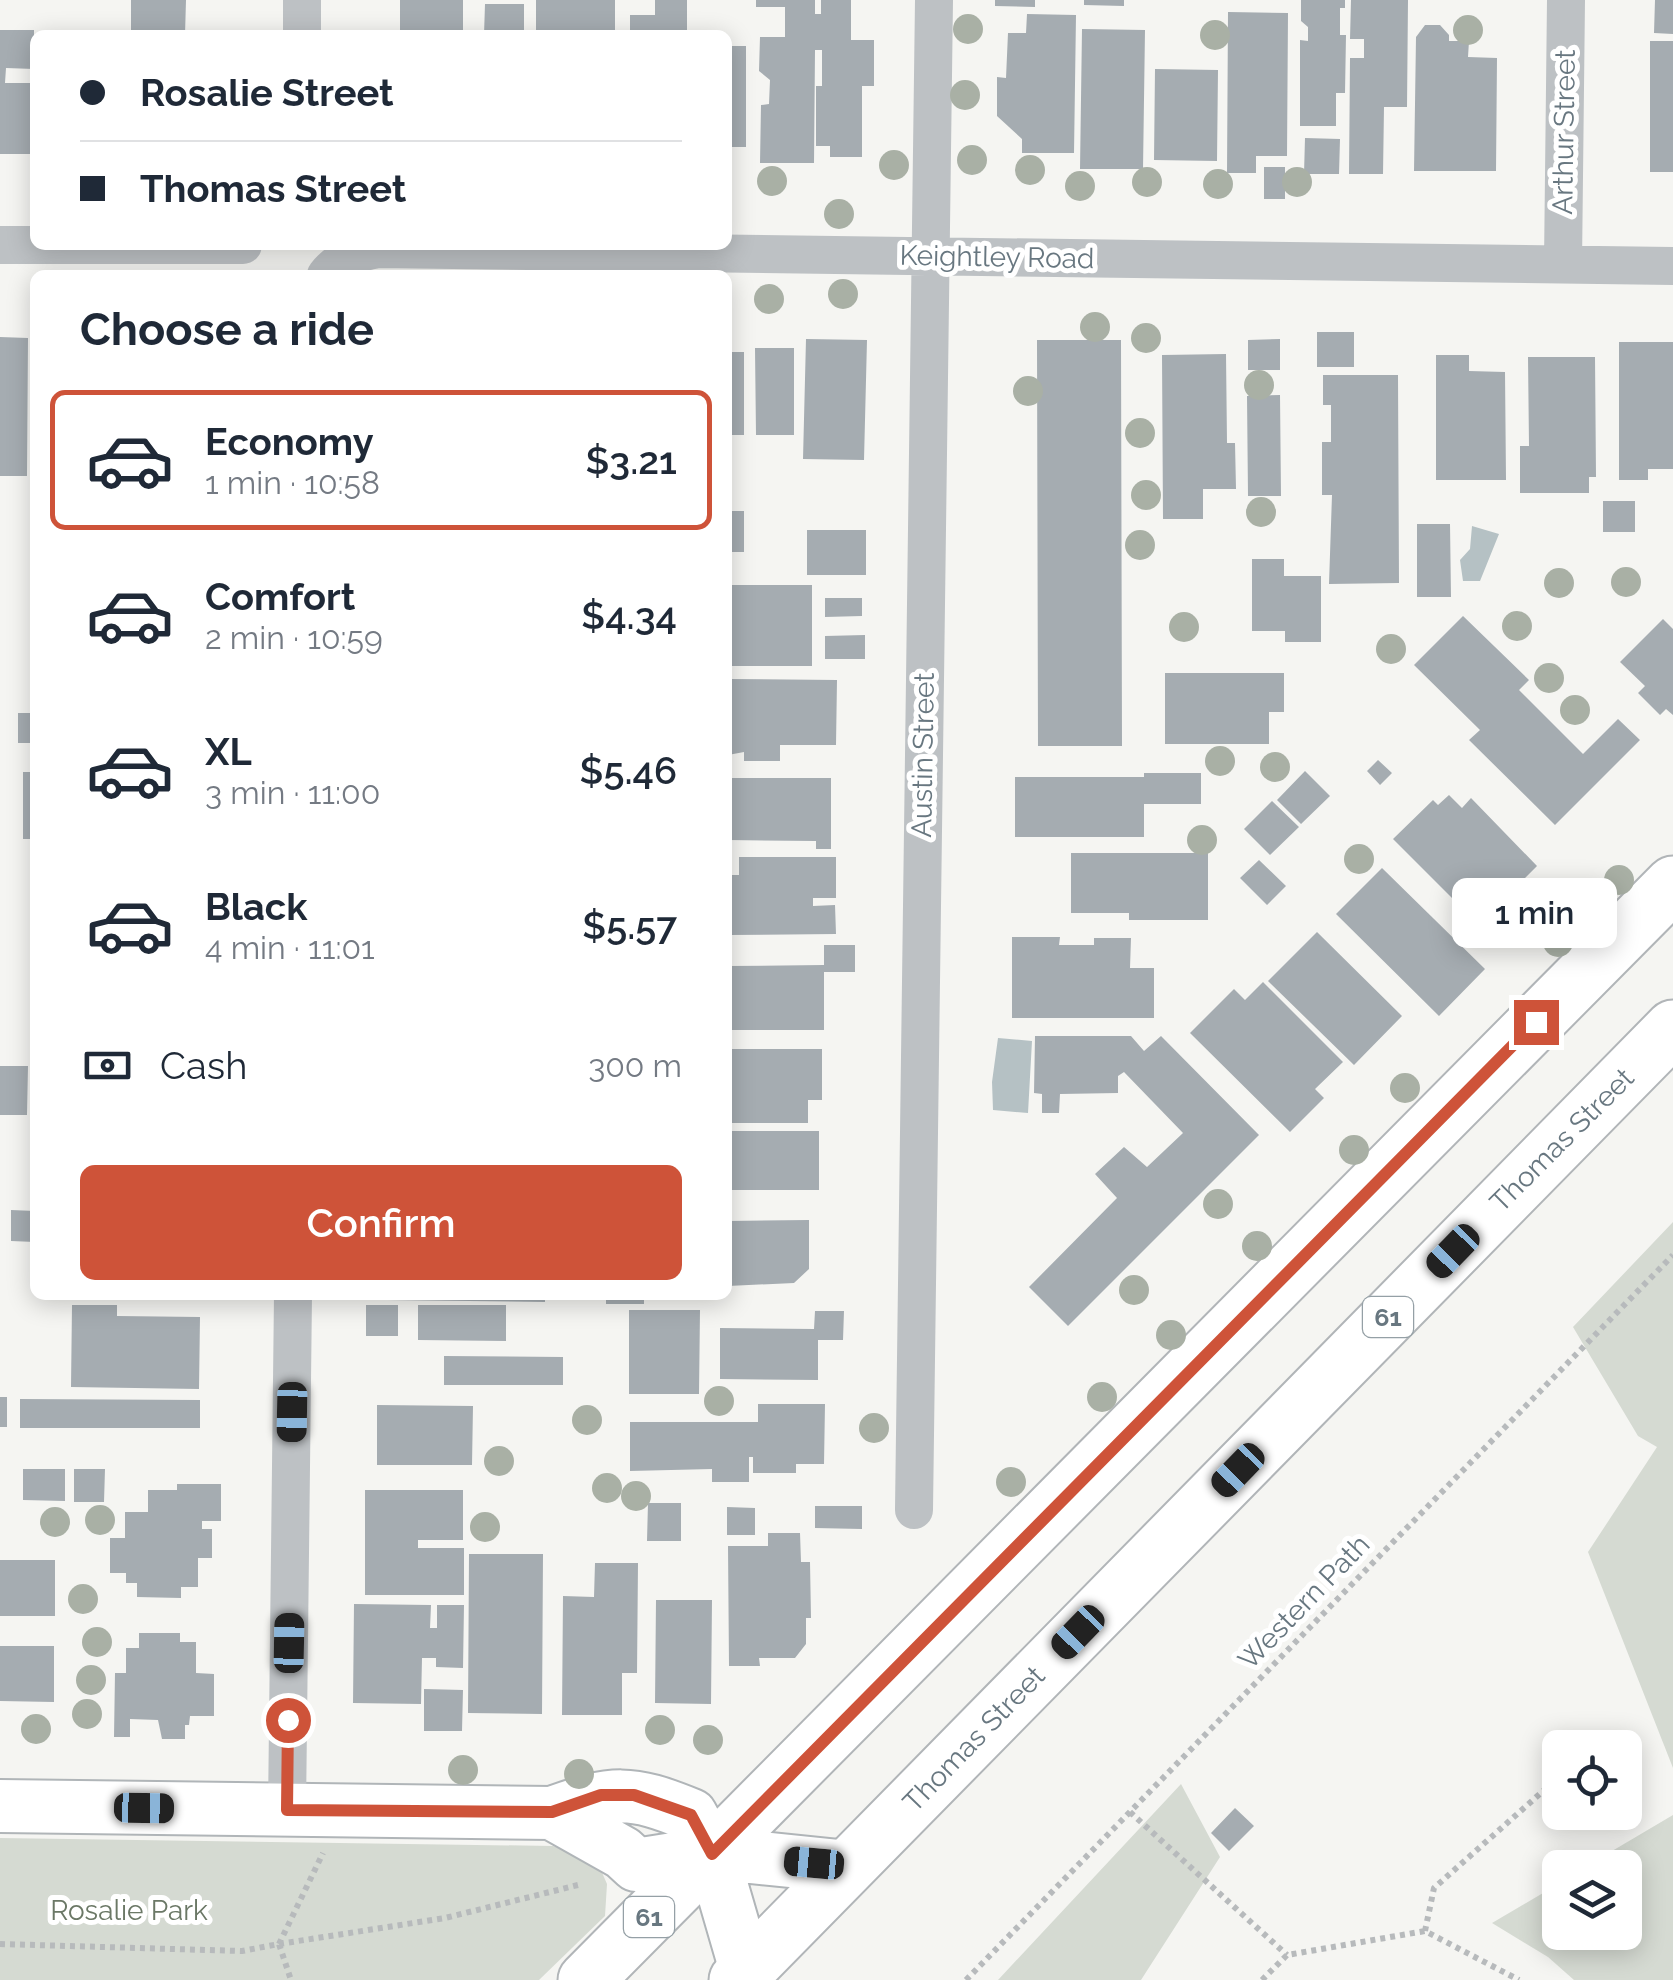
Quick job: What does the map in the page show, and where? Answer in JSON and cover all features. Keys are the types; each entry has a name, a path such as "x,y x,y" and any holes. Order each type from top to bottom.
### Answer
{"main road":[{"name":"61","path":"586,1980 1673,884"},
{"name":"Thomas Street","path":"742,1975 1673,1028"}],"street":[{"path":"302,0 302,30"},
{"name":"Austin Street","path":"914,1510 934,0"},
{"name":"Arthur Street","path":"1562,264 1566,0"},
{"path":"0,245 30,245"},
{"name":"Keightley Road","path":"331,270 347,258 375,250"},
{"name":"Keightley Road","path":"457,250 1673,266"},
{"path":"287,1810 293,1300"},
{"path":"0,1806 552,1812 636,1865 712,1854 849,1867"},
{"path":"712,1854 742,1975"}],"path":[{"name":"Western Path","path":"966,1980 1673,1256"},
{"path":"1425,1931 1434,1888 1542,1792"},
{"path":"287,1810 326,1846 279,1944 291,1980"},
{"path":"1130,1812 1287,1955"},
{"path":"0,1944 242,1950 445,1918 594,1881"},
{"path":"1262,1980 1287,1955 1425,1931 1519,1980"}],"green space":[{"path":"1673,1222 1673,1768 1588,1552 1657,1447 1638,1436 1573,1327"},
{"path":"1181,1784 1220,1857 1141,1980 998,1980"},
{"path":"1673,1815 1673,1980 1574,1980 1548,1957 1492,1923 1542,1894 1542,1950 1642,1950 1642,1850 1614,1850"},
{"name":"Rosalie Park","path":"0,1838 553,1846 597,1861 607,1884 605,1916 539,1980 0,1980"}],"shaded area":[{"path":"1472,526 1499,534 1480,581 1463,581 1460,560 1470,549"},
{"path":"998,1038 1032,1041 1028,1113 993,1110"}],"building":[{"path":"131,0 186,0 185,30 131,30"},
{"path":"400,0 463,0 463,30 400,30"},
{"path":"536,0 615,0 615,30 536,30"},
{"path":"655,0 687,0 687,30 630,30 630,15 655,15"},
{"path":"756,0 815,0 815,14 821,14 821,0 851,0 851,40 874,40 874,86 862,86 862,157 830,157 830,146 816,146 816,86 822,86 822,50 815,50 814,163 760,163 761,105 769,104 770,80 759,71 760,37 785,37 785,7 756,7"},
{"path":"995,0 1035,0 1035,7 995,6"},
{"path":"1084,0 1124,0 1124,6 1084,5"},
{"path":"1301,0 1345,0 1345,8 1340,8 1340,35 1346,35 1345,93 1336,93 1336,126 1300,126 1300,40 1308,41 1308,27 1301,21"},
{"path":"1351,0 1408,0 1407,107 1384,107 1383,174 1349,174 1350,58 1364,58 1364,39 1350,39"},
{"path":"1655,0 1673,0 1673,34 1654,33"},
{"path":"485,4 524,4 524,30 484,30"},
{"path":"1228,12 1288,13 1287,156 1256,156 1256,173 1227,173"},
{"path":"1027,14 1076,15 1074,153 1022,153 1022,139 997,116 997,77 1006,78 1008,33 1026,33"},
{"path":"1425,25 1440,25 1449,41 1469,41 1468,57 1497,58 1496,171 1414,171 1416,37"},
{"path":"1082,29 1145,30 1143,169 1080,169"},
{"path":"0,30 30,30 30,69 6,68 5,83 30,83 30,154 0,154"},
{"path":"1650,41 1673,41 1673,172 1650,172"},
{"path":"732,46 746,46 746,147 732,147"},
{"path":"1155,69 1218,70 1217,161 1154,160"},
{"path":"1305,138 1340,139 1339,174 1304,174"},
{"path":"1264,167 1285,167 1285,199 1264,199"},
{"path":"1317,332 1354,332 1354,367 1317,367"},
{"path":"0,337 28,338 27,476 0,476"},
{"path":"806,339 867,340 864,460 803,459"},
{"path":"1280,339 1280,370 1248,370 1248,340"},
{"path":"1037,340 1121,340 1122,746 1038,746"},
{"path":"1619,342 1673,342 1673,469 1648,469 1648,480 1619,480"},
{"path":"755,348 794,348 794,435 756,435"},
{"path":"732,352 744,352 744,435 732,435"},
{"path":"1226,354 1227,443 1235,443 1236,489 1203,489 1203,519 1163,519 1162,355"},
{"path":"1436,355 1469,355 1469,371 1505,372 1506,480 1436,480"},
{"path":"1528,357 1595,357 1596,477 1589,477 1589,493 1520,493 1520,446 1529,446"},
{"path":"1323,375 1398,375 1399,583 1329,584 1332,495 1322,495 1322,442 1331,442 1331,405 1323,405"},
{"path":"1280,395 1281,496 1248,496 1247,396"},
{"path":"1603,501 1635,501 1635,532 1603,532"},
{"path":"732,511 744,511 744,552 732,552"},
{"path":"1417,524 1450,524 1451,597 1417,597"},
{"path":"807,530 866,530 866,575 807,575"},
{"path":"1252,559 1284,559 1284,576 1321,576 1321,642 1285,642 1285,631 1252,631"},
{"path":"732,585 812,585 812,666 732,666"},
{"path":"825,598 862,598 862,616 825,617"},
{"path":"1463,616 1529,680 1519,690 1583,754 1618,719 1640,740 1555,825 1469,740 1480,730 1414,665"},
{"path":"1663,619 1673,629 1673,715 1666,709 1660,715 1638,693 1645,686 1620,662"},
{"path":"865,635 865,659 825,659 825,636"},
{"path":"1165,673 1284,673 1284,712 1269,712 1269,744 1165,744"},
{"path":"732,679 837,680 836,745 780,745 780,761 744,761 744,752 732,754"},
{"path":"18,713 30,713 30,743 18,743"},
{"path":"1378,760 1392,773 1380,785 1367,771"},
{"path":"1305,771 1330,796 1301,824 1277,800"},
{"path":"23,772 30,772 30,839 23,839"},
{"path":"1144,773 1201,773 1201,804 1144,804 1144,837 1015,837 1015,777 1144,777"},
{"path":"732,778 831,778 831,849 816,849 816,841 732,840"},
{"path":"1449,795 1462,808 1471,798 1537,866 1510,893 1519,903 1488,934 1393,839 1433,800 1438,805"},
{"path":"1272,801 1299,827 1270,855 1244,829"},
{"path":"1071,853 1208,853 1208,920 1129,920 1129,913 1071,913"},
{"path":"739,857 836,857 836,898 813,898 813,906 835,905 836,934 732,935 732,875 739,875"},
{"path":"1259,860 1286,886 1267,905 1240,878"},
{"path":"1382,868 1485,969 1439,1016 1336,914"},
{"path":"1317,932 1402,1016 1354,1065 1268,981"},
{"path":"1012,937 1060,937 1059,945 1094,945 1094,938 1131,938 1130,968 1154,968 1154,1018 1012,1018"},
{"path":"824,945 855,945 855,972 824,972 824,1030 732,1030 732,966 824,965"},
{"path":"1263,982 1343,1062 1315,1089 1324,1098 1290,1132 1190,1033 1234,989 1245,1000"},
{"path":"1035,1036 1131,1036 1144,1051 1161,1036 1259,1135 1068,1326 1029,1287 1117,1198 1095,1174 1124,1147 1147,1167 1183,1133 1124,1072 1118,1076 1118,1093 1060,1094 1059,1113 1042,1113 1042,1094 1034,1093"},
{"path":"732,1049 822,1049 822,1100 808,1100 808,1123 732,1123"},
{"path":"0,1066 28,1066 27,1115 0,1115"},
{"path":"732,1131 819,1131 819,1190 732,1190"},
{"path":"11,1210 30,1211 30,1242 11,1241"},
{"path":"809,1220 809,1269 794,1283 732,1286 732,1221"},
{"path":"387,1300 545,1300 545,1302"},
{"path":"606,1300 644,1300 644,1304 606,1304"},
{"path":"72,1305 117,1305 117,1316 200,1317 199,1389 71,1387"},
{"path":"366,1305 398,1305 398,1336 366,1336"},
{"path":"418,1305 506,1305 506,1341 418,1340"},
{"path":"629,1310 700,1310 699,1394 629,1394"},
{"path":"815,1311 844,1311 843,1340 818,1340 818,1380 720,1379 720,1328 814,1329"},
{"path":"444,1356 563,1357 563,1385 444,1385"},
{"path":"0,1397 7,1397 7,1427 0,1427"},
{"path":"20,1399 200,1400 200,1428 20,1428"},
{"path":"758,1404 825,1404 824,1464 796,1464 796,1473 753,1473 753,1457 749,1457 749,1482 712,1482 712,1469 630,1471 630,1422 758,1422"},
{"path":"377,1405 473,1406 472,1465 377,1465"},
{"path":"23,1469 65,1469 65,1501 23,1500"},
{"path":"74,1469 105,1469 104,1502 74,1502"},
{"path":"177,1484 221,1484 221,1521 202,1521 202,1529 212,1529 212,1558 198,1558 198,1587 181,1587 181,1598 137,1597 137,1583 126,1583 126,1573 110,1573 110,1538 125,1538 125,1512 148,1512 148,1490 177,1490"},
{"path":"365,1490 463,1490 463,1540 418,1540 418,1548 464,1548 464,1595 365,1595"},
{"path":"648,1503 681,1503 681,1541 647,1541"},
{"path":"815,1506 862,1506 862,1529 815,1528"},
{"path":"727,1507 755,1508 755,1535 727,1535"},
{"path":"768,1533 800,1533 801,1562 810,1562 811,1618 806,1618 806,1644 795,1658 759,1658 760,1666 729,1666 728,1546 768,1546"},
{"path":"469,1554 543,1554 542,1714 468,1713"},
{"path":"0,1560 55,1560 55,1616 0,1616"},
{"path":"595,1563 638,1563 637,1673 622,1673 622,1715 562,1715 563,1596 594,1597"},
{"path":"656,1600 712,1600 711,1704 655,1703"},
{"path":"354,1604 431,1605 430,1628 437,1628 437,1605 464,1605 463,1668 436,1667 436,1658 422,1658 421,1704 353,1703"},
{"path":"139,1633 180,1633 180,1642 196,1642 196,1673 214,1674 214,1716 190,1716 185,1739 162,1739 158,1720 130,1719 130,1737 114,1737 115,1673 126,1673 126,1648 139,1648"},
{"path":"0,1646 54,1646 54,1702 0,1701"},
{"path":"424,1689 463,1690 462,1731 424,1731"},
{"path":"1235,1808 1254,1826 1229,1851 1211,1833"}],"route":[{"path":"288,1720 287,1810 552,1812 601,1795 634,1795 691,1815 712,1854 1536,1022"}]}
